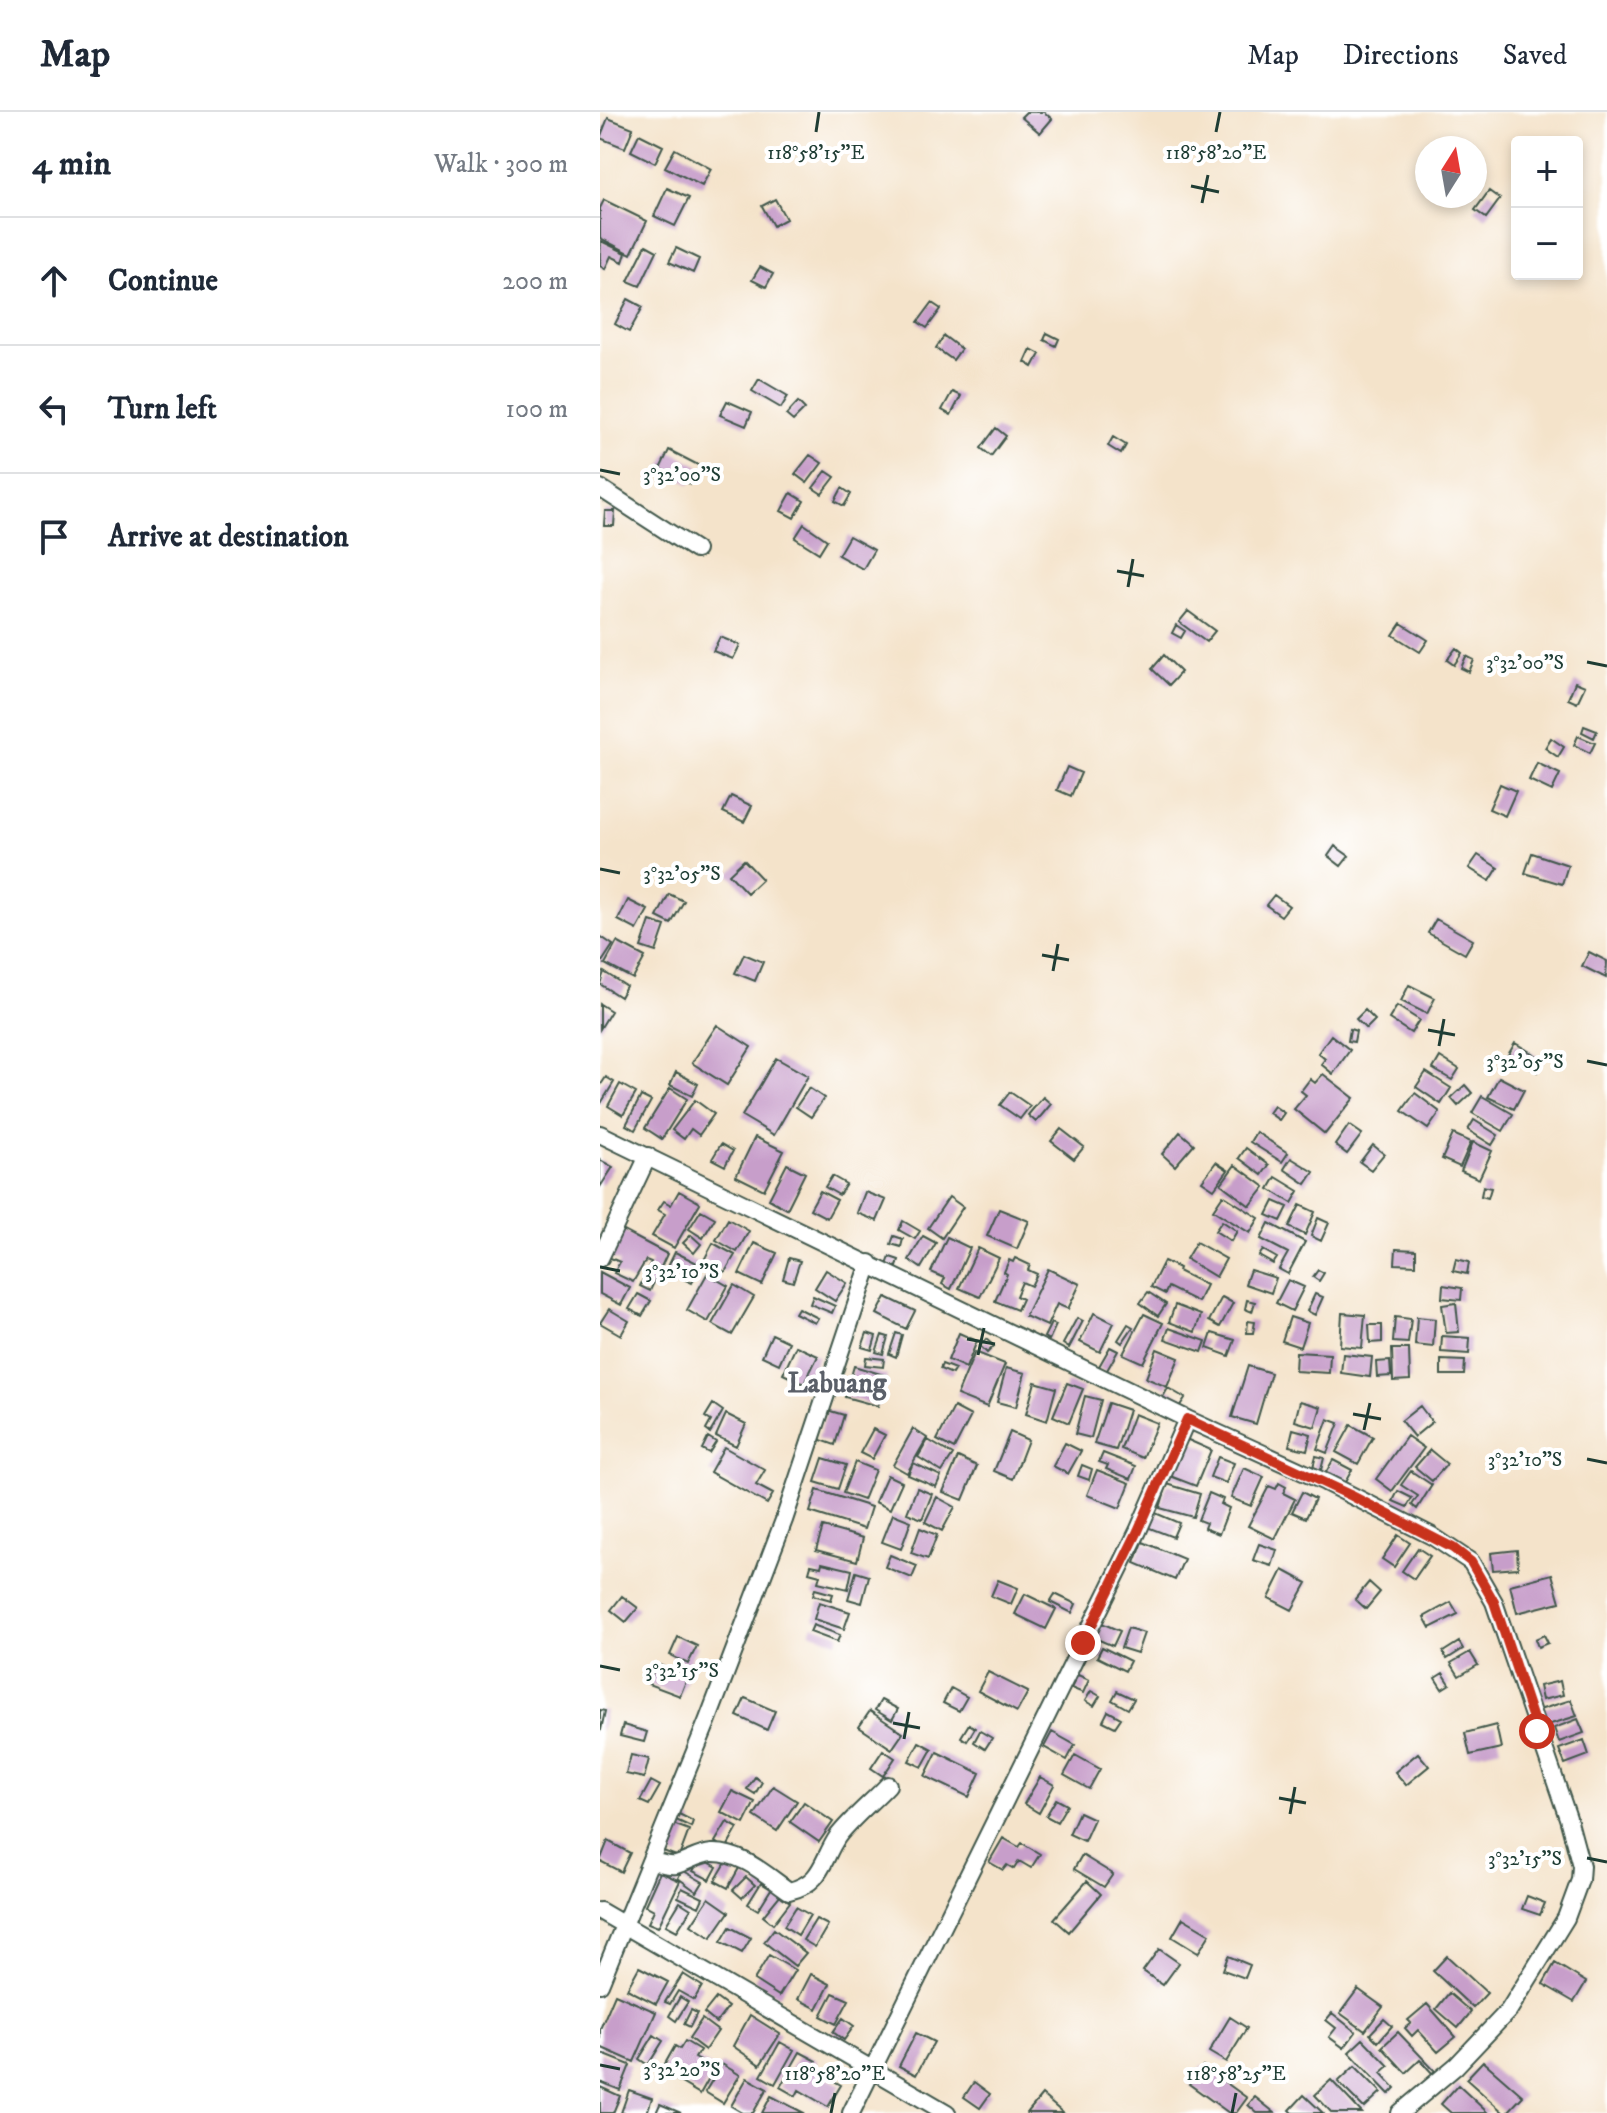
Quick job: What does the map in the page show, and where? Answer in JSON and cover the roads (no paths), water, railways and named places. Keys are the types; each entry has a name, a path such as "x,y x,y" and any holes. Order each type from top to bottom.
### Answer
{"street":[{"path":"600,488 696,550"},
{"path":"600,1134 1338,1489 1432,1536 1471,1562 1494,1602 1568,1818 1581,1866 1576,1897 1566,1918 1509,2010 1456,2066 1400,2113"},
{"path":"600,1258 648,1156"},
{"path":"600,1984 652,1861 784,1520 870,1263"},
{"path":"851,2113 1138,1531 1187,1419"},
{"path":"652,1861 673,1865 711,1853 722,1854 753,1866 789,1891 801,1888 815,1879 838,1836 888,1785"},
{"path":"600,1911 947,2113"}],"district":[{"name":"Labuang","path":"837,1382"}]}
